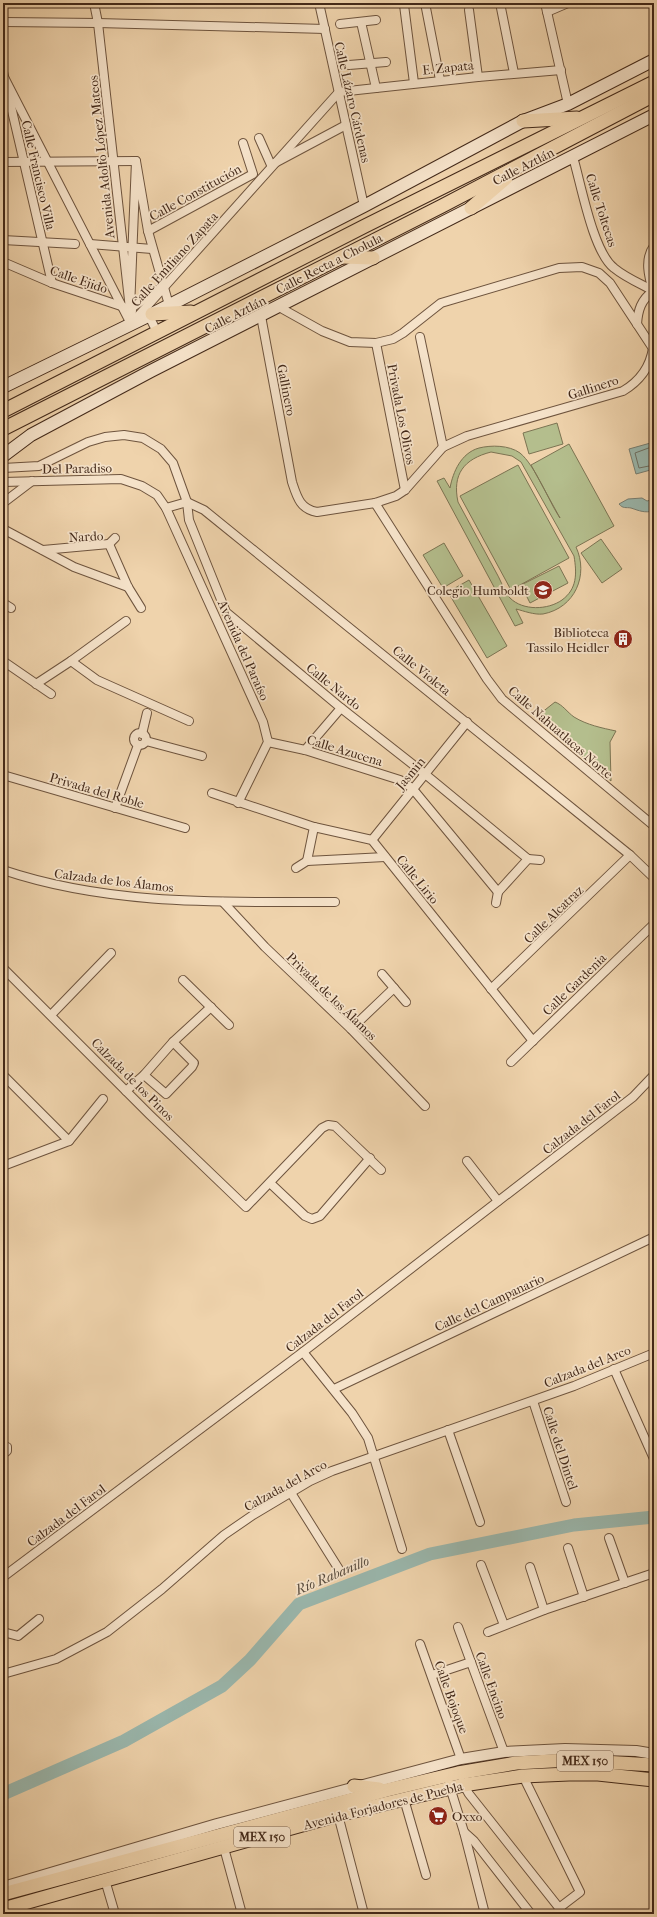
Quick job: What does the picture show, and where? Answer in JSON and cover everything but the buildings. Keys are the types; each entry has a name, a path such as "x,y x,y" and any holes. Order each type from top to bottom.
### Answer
{"main road":[{"path":"3,387 364,206 523,121 568,104 654,60"},
{"name":"Calle Recta a Cholula","path":"3,411 365,226 654,82"},
{"name":"Calle Recta a Cholula","path":"3,429 341,257 654,95"},
{"path":"596,124 654,106"},
{"name":"Calle Aztlán","path":"3,456 31,435 152,371 654,115"},
{"path":"523,121 583,118"},
{"path":"471,208 524,163"},
{"path":"341,257 373,258"},
{"path":"147,314 197,312"},
{"name":"Avenida Forjadores de Puebla","path":"3,1909 338,1815 404,1799 454,1780 516,1763 568,1760 654,1765"},
{"name":"Avenida Forjadores de Puebla","path":"3,1894 387,1790 454,1780 523,1776 598,1774 654,1780"},
{"path":"354,1786 387,1790"}],"street":[{"name":"Avenida Adolfo López Mateos","path":"94,3 98,23 123,246 128,308 131,324"},
{"name":"Calle Lázaro Cárdenas","path":"319,3 364,206"},
{"path":"425,3 440,80"},
{"path":"500,3 514,73"},
{"path":"545,3 568,104"},
{"path":"547,12 568,3"},
{"path":"404,5 414,83"},
{"path":"469,10 478,76"},
{"path":"340,24 376,20"},
{"path":"3,22 98,23 325,30"},
{"path":"361,22 376,88"},
{"path":"349,65 386,62"},
{"name":"E. Zapata","path":"339,92 478,76 561,70"},
{"name":"Calle Emiliano Zapata","path":"4,77 90,244 128,308"},
{"name":"Calle Francisco Villa","path":"4,77 52,282"},
{"name":"Calle Emiliano Zapata","path":"147,314 163,287 339,92"},
{"path":"259,138 274,164 346,125"},
{"name":"Calle Constitución","path":"148,231 253,174 243,143"},
{"name":"Calle Toltecas","path":"573,157 596,239 602,252 613,268 654,291"},
{"name":"Avenida Adolfo López Mateos","path":"128,308 136,161"},
{"path":"3,162 136,161 148,231 169,305"},
{"path":"3,240 75,244"},
{"path":"90,244 152,248"},
{"path":"637,324 639,308 647,295 654,291 648,268 648,258 654,246"},
{"name":"Calle Ejido","path":"3,262 52,282 147,314"},
{"name":"Gallinero","path":"261,316 292,482 301,504 311,511 317,512 375,503 396,496 404,490 443,447 467,436 623,391 631,386 644,373 650,361 653,349 610,283 604,277 587,268 572,266 559,268 441,303 403,333 393,339 376,343 350,342 322,331 279,307"},
{"path":"128,308 163,287"},
{"path":"147,314 157,332"},
{"path":"420,337 443,447"},
{"name":"Privada Los Olivos","path":"376,343 404,490"},
{"name":"Calle Nardo","path":"3,468 39,466 88,442 105,437 124,435 143,438 161,449 173,463 187,502 189,520 226,612 341,708 425,774 528,860"},
{"path":"3,503 36,481 39,466"},
{"name":"Del Paradiso","path":"3,482 121,479 142,486 157,495 166,508"},
{"path":"166,508 187,502"},
{"name":"Calle Violeta","path":"187,502 204,510 630,855 654,878"},
{"name":"Calle Nahuatlacas Norte","path":"375,503 487,679 502,699 654,826"},
{"name":"Avenida del Paraíso","path":"166,508 263,722 268,742"},
{"name":"Nardo","path":"3,529 74,567 128,587"},
{"path":"109,544 115,538"},
{"name":"Nardo","path":"43,550 109,544 128,587 141,608"},
{"path":"3,603 11,608"},
{"path":"215,617 226,612"},
{"path":"36,684 71,661 126,621"},
{"path":"3,661 51,694"},
{"path":"71,661 97,680 189,721"},
{"path":"305,750 341,708"},
{"path":"114,808 142,740 147,713"},
{"name":"Jasmin","path":"372,840 412,788 467,722"},
{"path":"142,740 202,756"},
{"path":"238,803 268,742"},
{"name":"Calle Azucena","path":"268,742 305,750 400,780 412,788"},
{"name":"Privada del Roble","path":"3,775 185,828"},
{"path":"412,788 498,892"},
{"path":"212,793 238,803 314,827 372,840"},
{"path":"307,860 314,827"},
{"name":"Calle Lirio","path":"372,840 533,1041"},
{"name":"Calle Alcatraz","path":"491,990 630,855"},
{"path":"296,868 307,860 385,857"},
{"path":"496,903 498,892 528,860 540,860"},
{"name":"Calzada de los Álamos","path":"3,870 37,882 77,890 143,898 223,902 335,902"},
{"name":"Privada de los Álamos","path":"223,902 265,947 351,1029 425,1106"},
{"name":"Calle Gardenia","path":"511,1062 654,924"},
{"path":"52,1015 111,953"},
{"name":"Calzada de los Pinos","path":"3,968 52,1015 126,1091 246,1207 270,1183"},
{"path":"382,974 406,1002"},
{"path":"183,980 229,1025"},
{"path":"351,1029 394,988"},
{"path":"126,1091 144,1075 173,1042 211,1007"},
{"path":"144,1075 166,1094 192,1067 194,1063 192,1060 173,1042"},
{"path":"3,1075 70,1141"},
{"name":"Calzada del Farol","path":"3,1578 303,1352 633,1097 654,1075"},
{"path":"3,1166 70,1141 103,1099"},
{"path":"370,1158 320,1216 312,1219 305,1216 270,1183 322,1128 328,1125 335,1126 370,1158 380,1170"},
{"path":"467,1162 498,1201"},
{"name":"Calle del Campanario","path":"334,1389 654,1237"},
{"path":"303,1352 334,1389 368,1438 402,1549"},
{"name":"Calzada del Arco","path":"3,1674 56,1659 107,1632 162,1589 224,1535 253,1515 310,1481 332,1471 533,1400 654,1353"},
{"path":"614,1369 654,1459"},
{"name":"Calle del Dintel","path":"533,1400 566,1502"},
{"path":"448,1430 480,1522"},
{"path":"3,1446 7,1447 7,1451 3,1454"},
{"path":"291,1493 340,1572"},
{"path":"609,1538 625,1583"},
{"path":"568,1548 584,1597"},
{"path":"481,1565 504,1625"},
{"path":"530,1567 544,1610"},
{"path":"488,1632 544,1610 654,1574"},
{"path":"3,1632 18,1636 39,1619"},
{"name":"Calle Encino","path":"458,1627 504,1752"},
{"name":"Calle Bojoque","path":"420,1644 461,1759"},
{"path":"432,1675 471,1662"},
{"path":"3,1887 217,1824 354,1786 461,1759 504,1752 565,1749 636,1751 654,1754"},
{"path":"454,1780 562,1911 580,1892 523,1776"},
{"path":"454,1780 464,1832 485,1914"},
{"path":"404,1799 426,1875"},
{"path":"338,1815 364,1914"},
{"path":"464,1832 474,1841 531,1914"},
{"path":"224,1848 242,1914"},
{"path":"105,1880 114,1914"}],"green space":[{"path":"557,423 563,444 529,454 523,433"},
{"path":"569,444 614,526 576,547 580,558 580,579 571,598 554,611 543,614 516,609 523,623 515,626 437,481 444,478 450,488 453,476 459,464 467,454 473,450 484,447 500,446 516,450 536,473 531,465","holes":["491,452 512,456 521,462 574,556 576,569 575,581 571,591 562,600 550,606 536,608 528,607 515,602 508,596 458,502 457,483 462,469 467,464 474,459"]},
{"path":"518,465 569,558 511,590 460,496"},
{"path":"601,539 622,569 602,583 581,553"},
{"path":"444,543 463,576 443,588 423,555"},
{"path":"559,566 568,583 530,603 521,585"},
{"path":"469,580 507,646 487,658 448,592"},
{"path":"555,702 579,720 616,731 610,742 611,781 536,717"}],"water":[{"path":"654,442 654,469 636,474 629,449"},
{"path":"642,498 647,501 654,499 654,511 642,511 623,507 619,504 628,499"}],"waterway":[{"name":"Río Rabanillo","path":"3,1794 124,1741 222,1686 250,1660 299,1604 430,1554 574,1525 654,1517"}],"place":[{"name":"Colegio Humboldt","path":"543,590"},
{"name":"Biblioteca Tassilo Heidler","path":"623,639"},
{"name":"Oxxo","path":"438,1816"}]}
